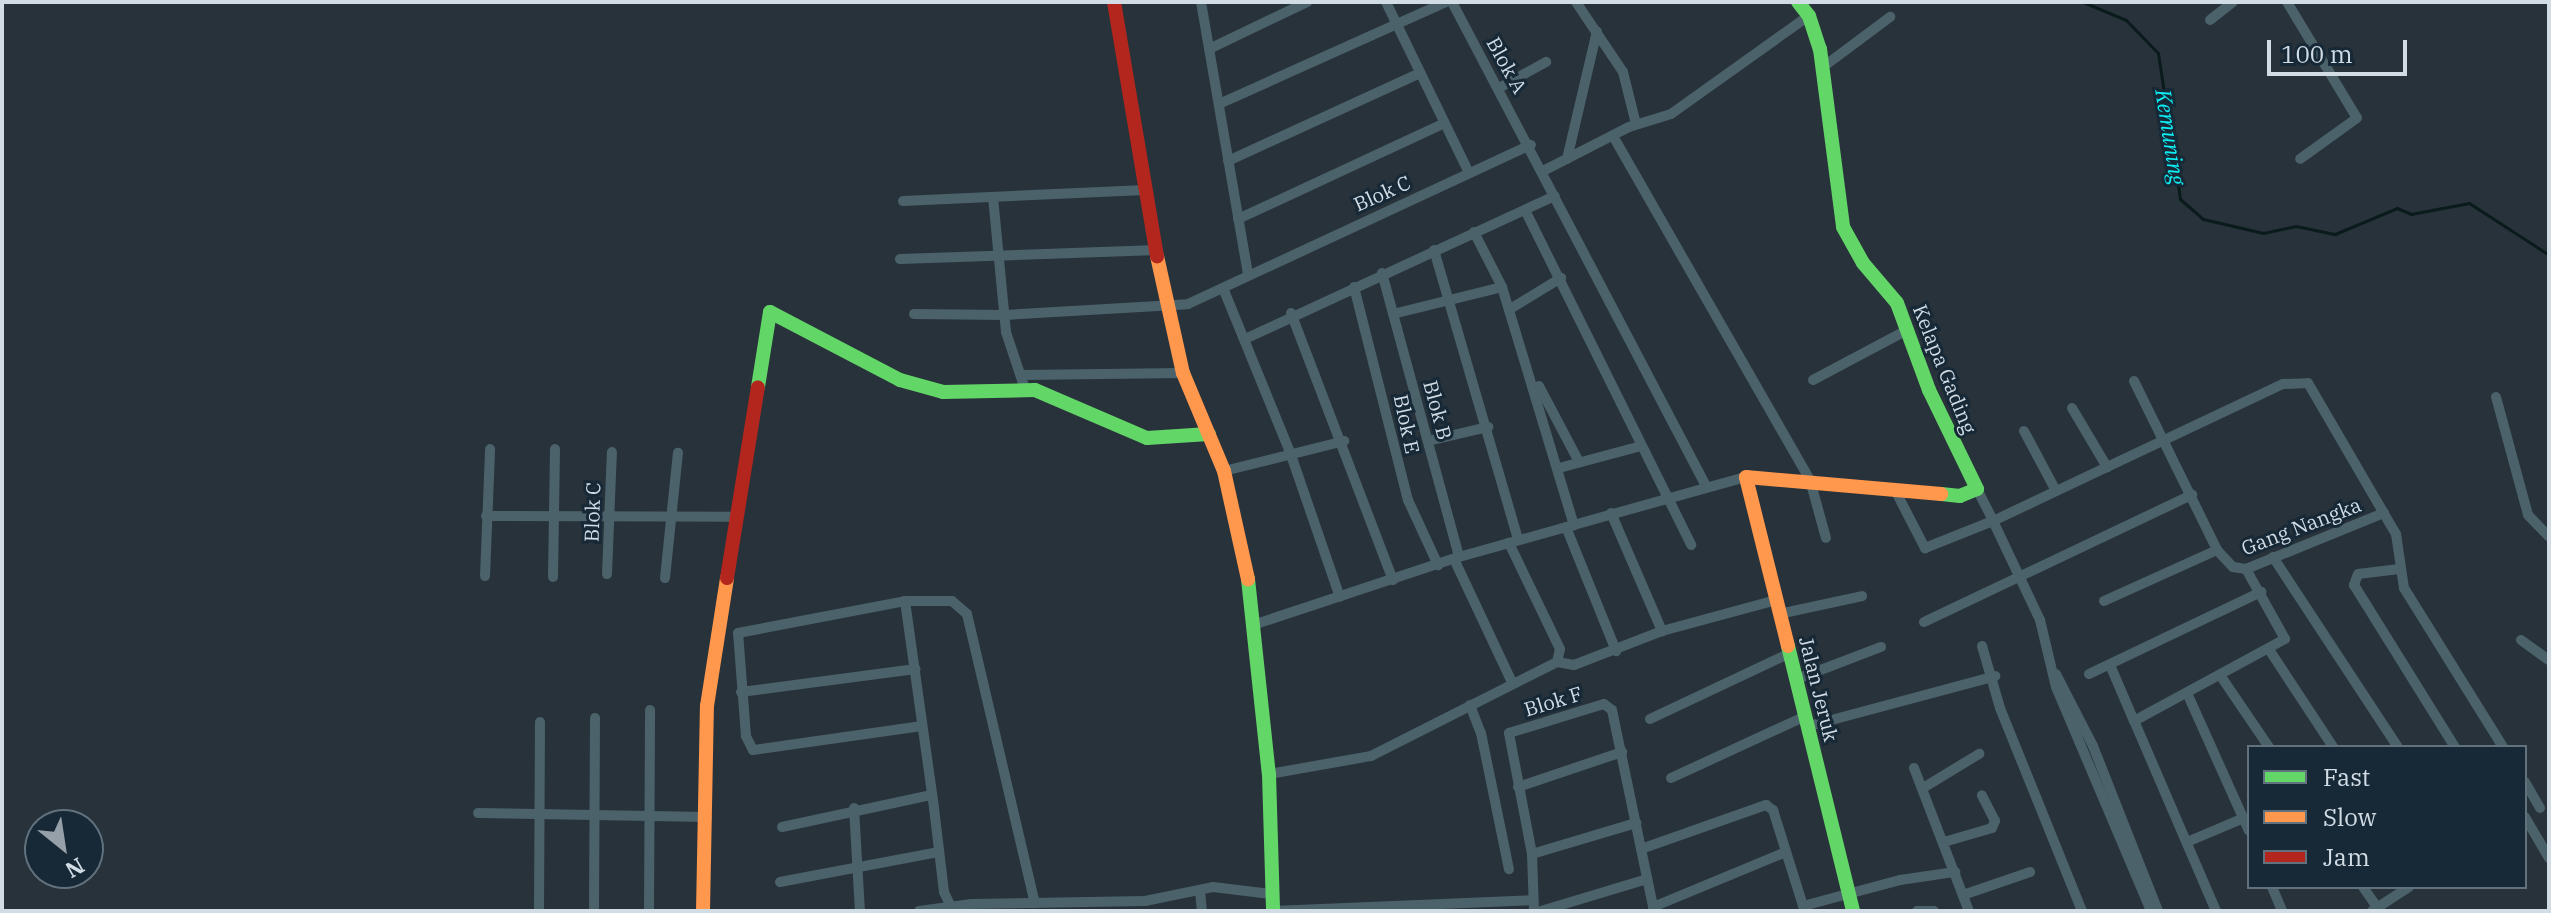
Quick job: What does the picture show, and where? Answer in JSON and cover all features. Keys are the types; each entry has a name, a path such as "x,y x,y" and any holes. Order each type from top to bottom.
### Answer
{"street":[{"path":"1114,2 1168,307 1183,373 1224,471 1253,625 1269,774 1273,911 1533,906 1532,854 1518,787 1622,752 1653,909 1786,852"},
{"path":"914,314 1005,315 1168,307 1223,288 1248,274 1201,2"},
{"path":"1209,49 1307,2"},
{"path":"1386,2 1469,173"},
{"path":"1219,104 1446,2"},
{"name":"Blok A","path":"1452,2 1531,145 1706,486"},
{"path":"1576,2 1623,72 1636,124"},
{"name":"Kelapa Gading","path":"1798,2 1815,28 1823,67 1843,227 1863,263 1897,303 1929,390 1977,489"},
{"path":"2210,20 2233,2"},
{"path":"2287,2 2357,118 2300,159"},
{"path":"1823,67 1890,17"},
{"path":"1543,171 1636,124 1671,114 1803,20"},
{"path":"1567,159 1597,31"},
{"path":"1499,88 1546,62"},
{"path":"1228,161 1420,73"},
{"path":"1238,219 1445,123"},
{"path":"1613,136 1810,480 1826,538"},
{"name":"Blok C","path":"1248,274 1531,145"},
{"path":"903,201 1145,190"},
{"path":"1245,339 1291,313 1555,196"},
{"path":"993,197 996,256 1005,315 1023,382"},
{"path":"1525,210 1691,545"},
{"path":"1474,232 1510,309 1559,468 1570,526 1616,651"},
{"path":"900,259 1158,250"},
{"path":"1434,250 1488,427 1513,542 1560,649 1557,662"},
{"name":"Blok B","path":"1382,273 1456,558 1512,682"},
{"path":"1510,309 1561,278"},
{"name":"Blok E","path":"1354,287 1408,500 1438,565"},
{"path":"1393,314 1502,287"},
{"path":"1223,288 1291,455 1340,597"},
{"path":"703,911 707,706 734,517 770,312 900,380 943,392 1023,382 1183,373"},
{"path":"1291,313 1344,441 1393,580"},
{"path":"1813,380 1907,330"},
{"path":"1526,362 1579,462"},
{"name":"Gang Nangka","path":"2134,381 2217,550 2227,564 2246,569 2384,513"},
{"path":"1894,488 1925,548 1993,521 2283,384 2303,381 2311,387 2399,540 2399,569 2416,610 2502,745"},
{"path":"1023,382 1136,435 1209,434"},
{"path":"2496,397 2528,515 2549,537"},
{"path":"2072,408 2107,467"},
{"path":"1428,441 1488,427"},
{"path":"2024,431 2056,491"},
{"path":"1224,471 1344,441"},
{"path":"1559,468 1641,446"},
{"path":"485,576 490,449"},
{"path":"553,577 555,449"},
{"name":"Blok C","path":"607,574 612,452"},
{"path":"665,578 678,453"},
{"path":"1253,625 1456,558 1746,477 1810,480 1960,496 1977,489 2040,620 2054,673 2158,911"},
{"name":"Jalan Jeruk","path":"1746,477 1853,911"},
{"path":"1924,622 2017,574 2192,495"},
{"path":"1611,513 1662,631"},
{"path":"486,516 734,517"},
{"path":"2104,601 2217,550"},
{"path":"2273,557 2397,745"},
{"path":"2134,721 2270,651 2287,636 2246,569"},
{"path":"2399,569 2358,574 2354,585 2454,745"},
{"path":"2089,674 2261,592"},
{"path":"1269,774 1371,756 1512,682 1557,662 1574,665 1662,631 1778,607 1862,596"},
{"path":"905,601 939,852 951,907"},
{"path":"922,726 753,750 741,692 736,637 742,630 905,601 952,601 967,614 1035,903"},
{"path":"2521,640 2549,660"},
{"path":"1982,646 1995,676 2000,708 2082,911"},
{"path":"1797,679 1881,647"},
{"path":"2270,651 2332,745"},
{"path":"1650,719 1790,653"},
{"path":"2110,665 2216,911"},
{"path":"741,692 915,669"},
{"path":"2220,675 2268,745"},
{"path":"1671,778 1807,721 1995,676"},
{"path":"2187,693 2247,826"},
{"name":"Blok F","path":"1518,787 1507,741 1509,733 1609,704 1622,752"},
{"path":"1470,705 1481,733 1509,869"},
{"path":"649,911 650,710"},
{"path":"594,911 595,718"},
{"path":"539,911 540,722"},
{"path":"1923,788 1979,754"},
{"path":"1914,768 1969,911"},
{"path":"2527,784 2545,806 2527,815"},
{"path":"782,827 854,808 931,795"},
{"path":"1944,842 1992,828 1995,821 1982,795"},
{"path":"1641,849 1766,805 1773,810 1803,906 1955,872"},
{"path":"854,808 860,911"},
{"path":"2114,808 2151,911"},
{"path":"478,813 707,817"},
{"path":"2187,842 2244,818"},
{"path":"2527,820 2549,858"},
{"path":"1532,854 1636,823"},
{"path":"780,882 939,852"},
{"path":"1963,895 2030,872"},
{"path":"1541,911 1647,879"},
{"path":"2273,889 2282,911"},
{"path":"2364,889 2374,909 2406,889"},
{"path":"922,911 1035,903 1084,907 1145,906 1200,890 1271,894"},
{"path":"1200,890 1202,911"},
{"path":"1917,911 1934,911"}],"waterway":[{"name":"Kemuning","path":"2083,2 2126,20 2158,53 2180,199 2203,219 2263,233 2296,226 2335,234 2397,208 2411,214 2469,203 2549,255"}],"traffic: fast":[{"path":"1798,2 1809,16 1820,49 1843,227 1863,263 1897,303 1929,390 1977,489 1960,496 1941,494"},
{"path":"758,387 770,312 900,380 943,392 1035,390 1147,438 1209,434"},
{"path":"1248,579 1269,774 1273,911"},
{"path":"1788,646 1853,911"}],"traffic: slow":[{"path":"1157,256 1183,373 1224,471 1248,579"},
{"path":"1788,646 1746,477 1941,494"},
{"path":"703,911 707,706 727,578"}],"traffic: jam":[{"path":"1114,2 1157,256"},
{"path":"727,578 758,387"}]}
